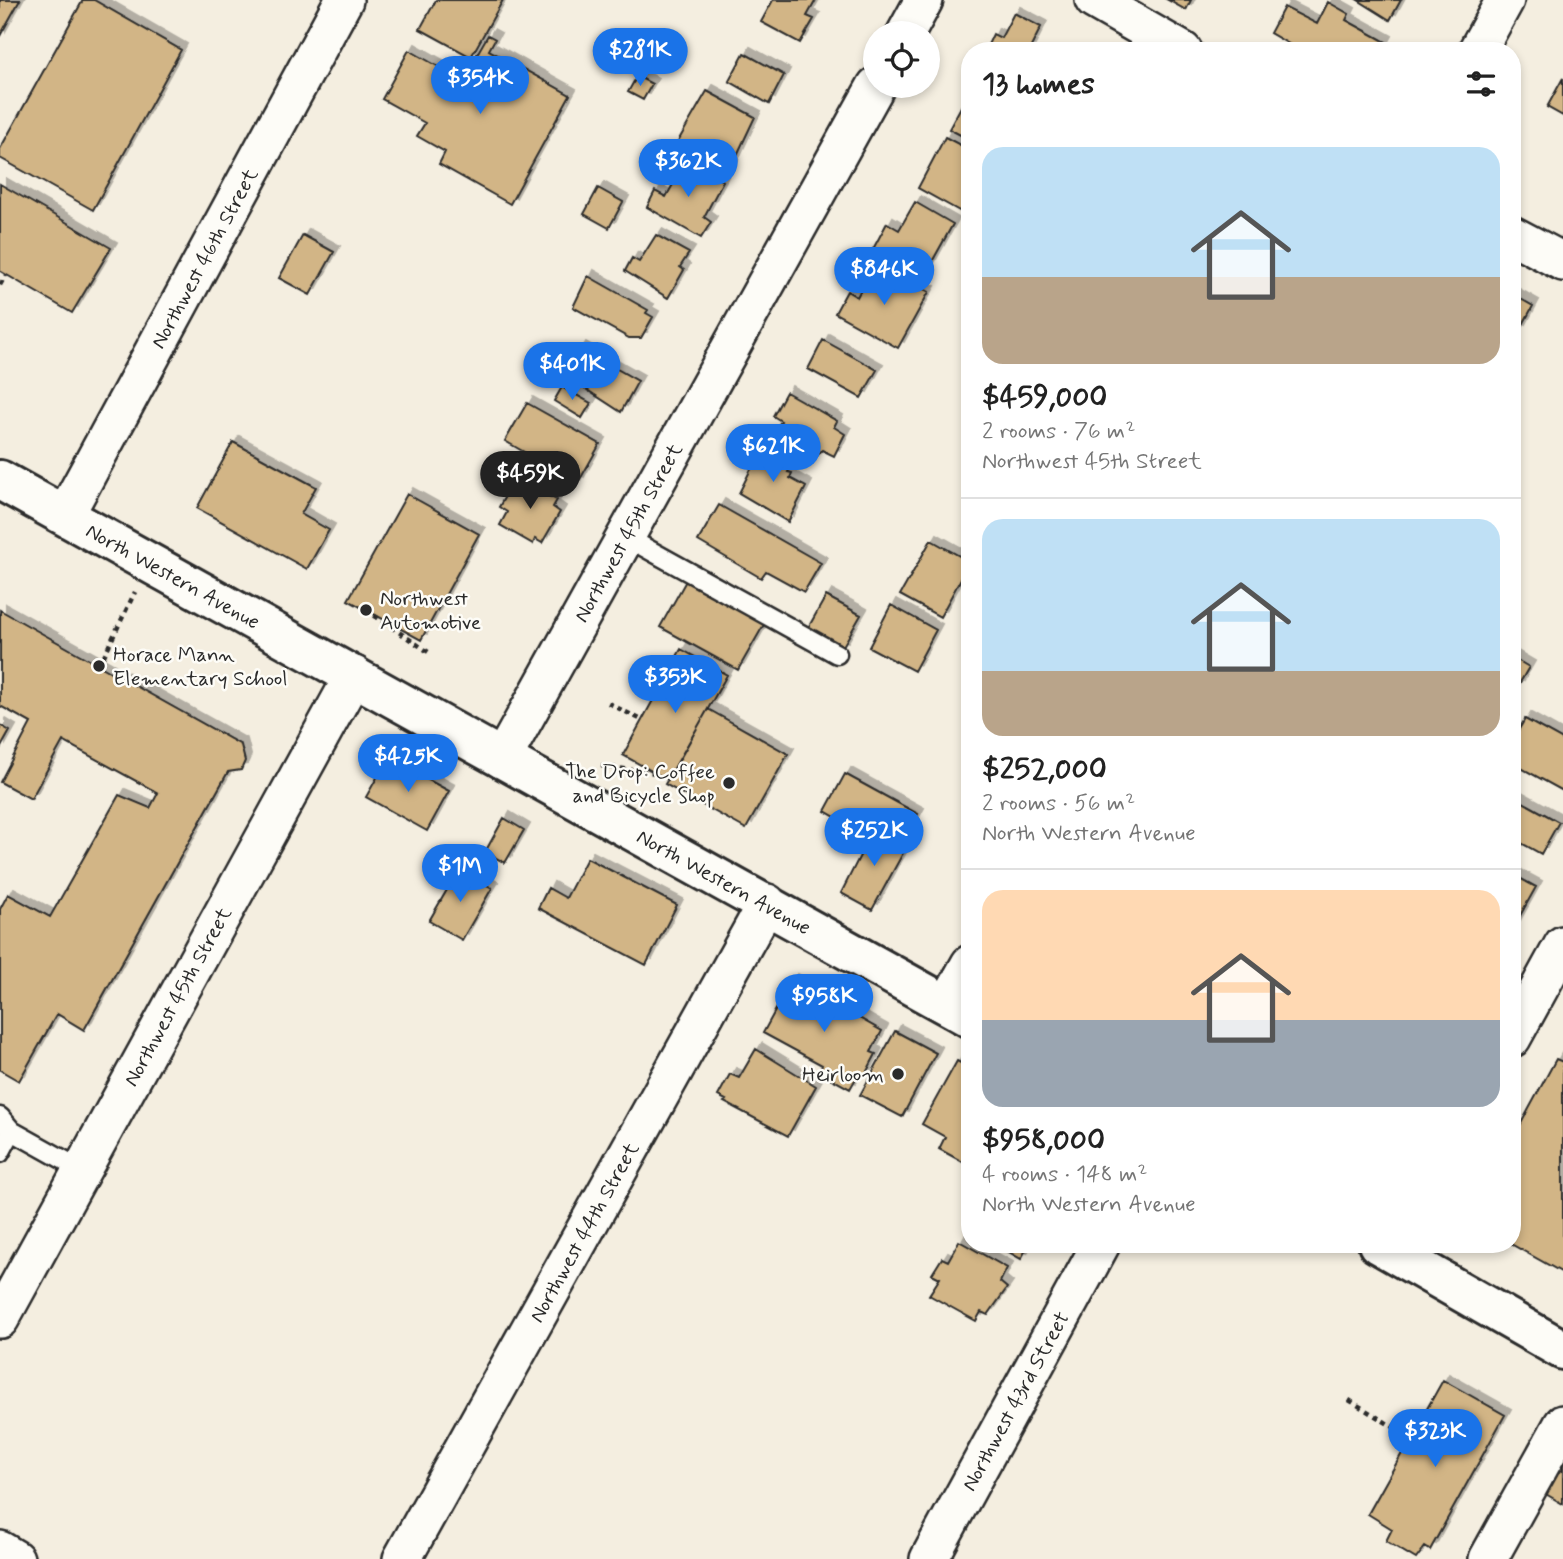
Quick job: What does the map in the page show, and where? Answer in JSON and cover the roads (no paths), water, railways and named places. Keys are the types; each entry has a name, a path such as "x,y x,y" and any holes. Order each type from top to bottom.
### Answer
{"street":[{"name":"Northwest 46th Street","path":"65,515 344,0"},
{"path":"912,21 924,0"},
{"path":"1094,0 1167,42"},
{"path":"1482,42 1505,0"},
{"name":"Northwest 45th Street","path":"502,760 869,98"},
{"path":"1521,240 1563,262"},
{"name":"North Western Avenue","path":"0,480 958,1011"},
{"name":"Northwest 45th Street","path":"0,1319 354,675"},
{"name":"Northwest 44th Street","path":"402,1559 766,903"},
{"path":"1521,1022 1563,945"},
{"name":"Northwest 43rd Street","path":"929,1559 1096,1253"},
{"path":"1400,1253 1563,1350"},
{"path":"1488,1559 1563,1424"},
{"path":"0,1550 15,1559"}],"lane":[{"path":"626,537 837,654"},
{"path":"0,1117 12,1131 82,1170"},
{"path":"0,1153 12,1131"}],"place":[{"name":"Northwest Automotive","path":"366,610"},
{"name":"Horace Mann Elementary School","path":"99,666"},
{"name":"The Drop: Coffee and Bicycle Shop","path":"729,783"},
{"name":"Heirloom","path":"898,1074"}]}
